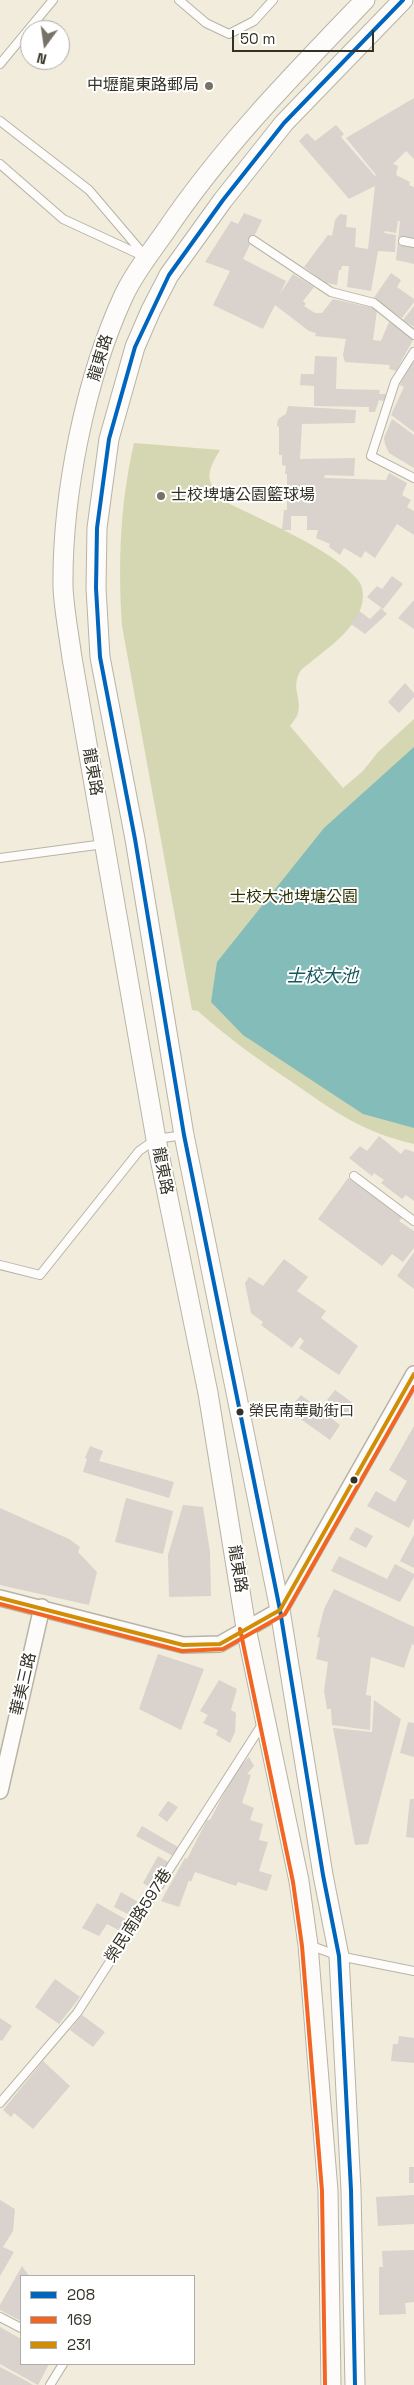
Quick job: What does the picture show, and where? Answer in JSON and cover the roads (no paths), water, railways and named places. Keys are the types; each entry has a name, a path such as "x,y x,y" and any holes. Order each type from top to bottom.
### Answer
{"street":[{"name":"龍東路","path":"331,2385 328,2191 308,1945 299,1881 246,1628 208,1393 156,1139 72,658 63,589 64,535 81,427 107,336 124,294 198,184 263,106 365,0"},
{"name":"龍東路","path":"355,2385 351,2190 339,1956 323,1875 280,1610 184,1136 135,839 100,656 96,588 97,528 109,439 135,347 169,275 223,200 284,124 404,0"},
{"path":"198,184 223,200"},
{"path":"147,258 169,275"},
{"path":"63,589 96,588"},
{"path":"0,1598 42,1607 183,1645 220,1644 280,1610 414,1374"},
{"name":"華美三路","path":"0,1791 42,1607"},
{"path":"328,2191 351,2190"}],"lane":[{"path":"0,64 53,0"},
{"path":"180,0 206,23 229,34 254,21 273,0"},
{"path":"0,121 89,190 147,258"},
{"path":"0,164 62,219 147,258"},
{"path":"253,240 331,292 374,303 414,335"},
{"path":"404,241 414,243"},
{"path":"414,352 396,382 372,456 414,478"},
{"path":"0,858 104,844"},
{"path":"0,1265 40,1275 139,1151 156,1139 184,1136"},
{"path":"354,1176 414,1221"},
{"name":"榮民南路597巷","path":"0,2103 77,2013 265,1720"},
{"path":"308,1945 339,1956 414,1971"},
{"path":"0,2317 20,2327"},
{"path":"50,2385 62,2365"}],"water":[{"name":"士校大池","path":"414,747 414,1128 363,1114 243,1035 211,1002 217,962 324,828"}],"place":[{"name":"中壢龍東路郵局","path":"209,86"},
{"name":"士校埤塘公園籃球場","path":"161,496"},
{"name":"榮民南華勛街口","path":"240,1412"}],"park label":[{"name":"士校大池埤塘公園","path":"294,898"}]}
